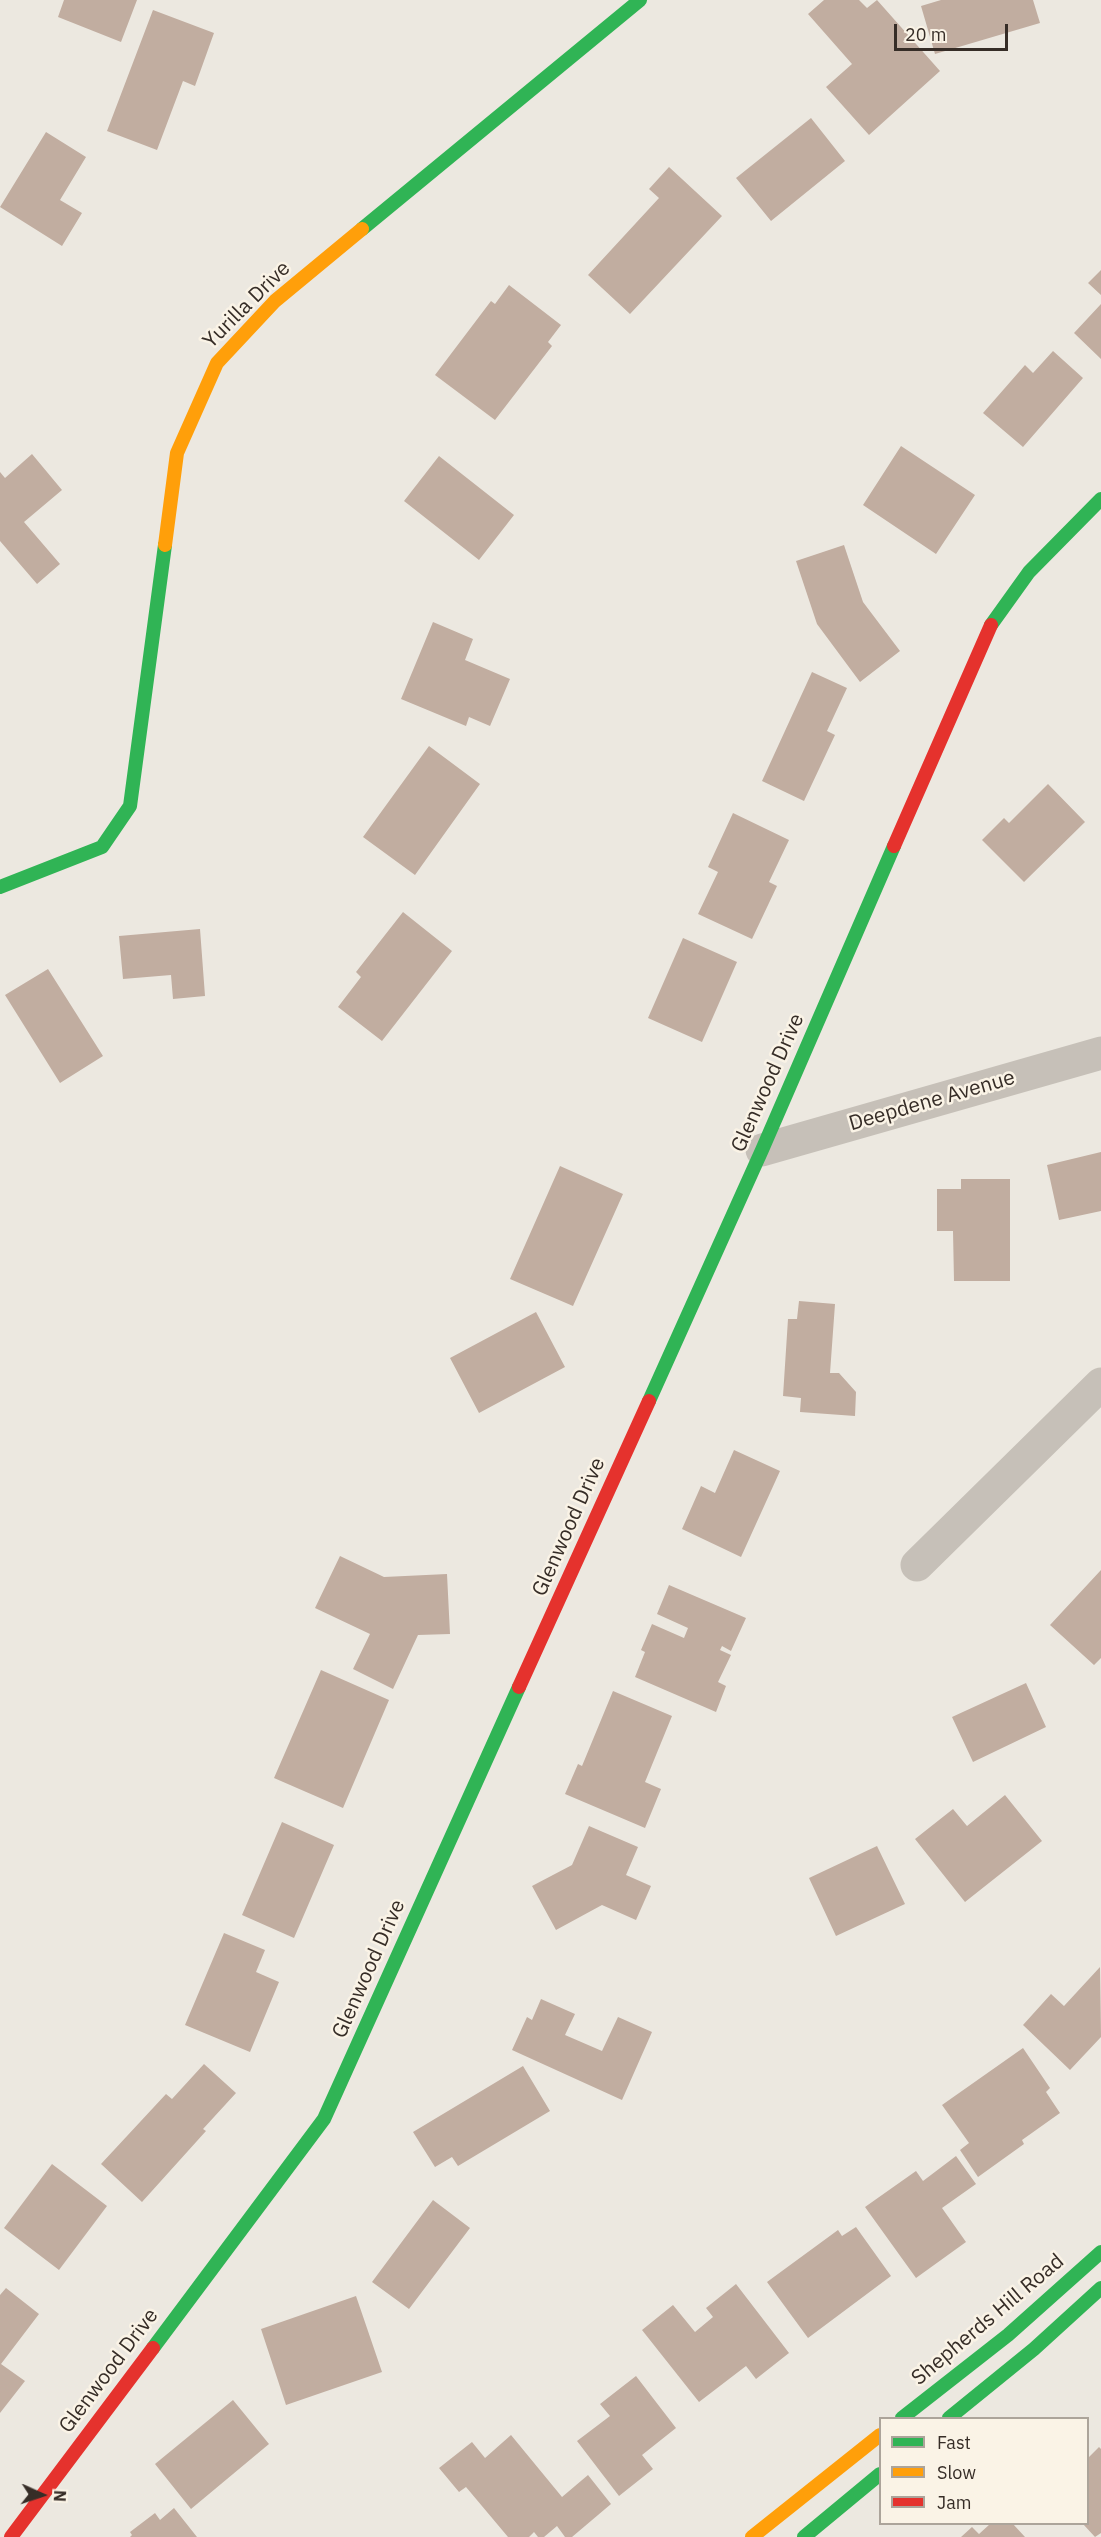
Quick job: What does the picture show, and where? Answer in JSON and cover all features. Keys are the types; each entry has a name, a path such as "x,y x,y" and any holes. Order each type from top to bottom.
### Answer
{"street":[{"name":"Yurilla Drive","path":"0,887 102,847 130,806 177,453 217,363 275,301 640,0"},
{"name":"Glenwood Drive","path":"11,2537 324,2119 762,1150 987,631 1029,572 1101,499"},
{"name":"Deepdene Avenue","path":"762,1150 1101,1053"},
{"path":"917,1565 1101,1384"},
{"name":"Shepherds Hill Road","path":"903,2417 1008,2335 1101,2252"},
{"path":"950,2417 1034,2349 1101,2288"},
{"path":"752,2537 879,2436"},
{"path":"804,2537 879,2475"}],"building":[{"path":"64,0 137,0 121,42 58,17"},
{"path":"824,0 859,0 867,8 877,0 940,71 869,135 826,87 852,64 808,14"},
{"path":"941,0 1033,0 1040,23 935,54 921,6"},
{"path":"153,10 214,33 195,86 183,81 157,150 107,131"},
{"path":"811,118 845,161 771,221 736,178"},
{"path":"46,132 86,157 60,200 82,213 62,246 0,207"},
{"path":"669,167 722,216 630,314 588,275 659,198 649,189"},
{"path":"1101,270 1101,295 1088,283"},
{"path":"509,285 561,325 548,342 552,346 495,420 435,375 491,301 495,304"},
{"path":"1101,304 1101,359 1074,333"},
{"path":"1053,351 1083,378 1023,447 983,413 1025,365 1033,373"},
{"path":"901,446 975,495 936,554 863,505"},
{"path":"32,454 62,490 24,522 60,564 37,584 0,541 0,472 5,478"},
{"path":"439,456 514,515 479,560 404,501"},
{"path":"844,545 863,602 900,651 860,682 817,624 796,561"},
{"path":"433,622 473,639 465,660 510,679 490,726 469,717 466,726 401,699"},
{"path":"812,672 847,688 827,731 835,735 804,801 762,781"},
{"path":"429,746 480,784 415,875 363,837"},
{"path":"1048,784 1085,822 1024,882 982,840 1004,818 1009,823"},
{"path":"733,813 789,840 769,882 777,886 752,939 698,914 718,872 708,867"},
{"path":"403,912 452,951 382,1041 338,1007 361,977 356,972"},
{"path":"200,929 205,996 173,999 171,975 123,979 119,936"},
{"path":"683,938 737,962 702,1042 648,1018"},
{"path":"48,969 103,1056 60,1083 5,995"},
{"path":"1101,1152 1101,1211 1059,1220 1047,1165"},
{"path":"560,1166 623,1194 573,1306 510,1279"},
{"path":"961,1179 1010,1179 1010,1281 954,1281 953,1231 937,1231 937,1189 961,1189"},
{"path":"799,1301 835,1304 830,1373 839,1373 856,1392 855,1416 800,1412 801,1398 783,1396 788,1319 797,1319"},
{"path":"536,1312 565,1367 479,1413 450,1358"},
{"path":"734,1450 780,1471 741,1557 682,1529 701,1486 715,1493"},
{"path":"340,1556 384,1577 447,1574 450,1634 418,1635 393,1689 353,1669 370,1634 315,1608"},
{"path":"1101,1570 1101,1658 1094,1665 1050,1625"},
{"path":"669,1585 746,1618 731,1651 722,1646 720,1650 731,1655 718,1682 726,1686 716,1712 635,1677 645,1652 641,1650 652,1624 684,1638 688,1628 657,1614"},
{"path":"321,1670 389,1700 343,1808 274,1778"},
{"path":"1026,1683 1046,1727 973,1762 952,1717"},
{"path":"613,1691 672,1716 645,1782 661,1789 645,1828 565,1794 578,1764 582,1766"},
{"path":"1005,1795 1042,1841 965,1902 915,1839 953,1809 967,1826"},
{"path":"282,1822 334,1845 294,1938 242,1915"},
{"path":"589,1826 638,1847 626,1875 651,1886 636,1920 602,1905 556,1930 532,1886 572,1865"},
{"path":"877,1846 905,1904 836,1936 809,1878"},
{"path":"224,1933 265,1950 256,1972 279,1982 250,2052 185,2025"},
{"path":"1100,1967 1101,2037 1070,2070 1023,2025 1051,1994 1064,2006"},
{"path":"541,1999 575,2014 565,2035 602,2051 618,2017 652,2032 622,2100 512,2050 527,2017 532,2020"},
{"path":"1023,2048 1050,2088 1046,2092 1060,2113 1022,2140 1024,2144 978,2177 960,2150 969,2143 942,2105"},
{"path":"204,2064 236,2093 203,2129 206,2131 142,2202 101,2164 166,2094 172,2099"},
{"path":"523,2066 550,2111 458,2166 452,2157 435,2167 413,2132"},
{"path":"956,2156 976,2184 942,2208 966,2242 916,2278 865,2207 916,2171 923,2181"},
{"path":"52,2164 107,2206 59,2270 4,2228"},
{"path":"433,2200 470,2228 409,2309 372,2282"},
{"path":"856,2227 891,2276 808,2338 767,2282 838,2230 842,2236"},
{"path":"736,2284 789,2353 756,2379 746,2366 699,2402 642,2330 673,2305 695,2332 713,2317 706,2308"},
{"path":"6,2288 39,2314 1,2364 25,2381 0,2413 0,2295"},
{"path":"356,2296 382,2372 286,2405 261,2329"},
{"path":"636,2376 676,2428 642,2455 653,2469 619,2496 577,2441 610,2416 600,2404"},
{"path":"233,2400 269,2444 191,2509 155,2464"},
{"path":"511,2435 562,2497 588,2475 611,2504 572,2537 565,2537 557,2526 544,2537 538,2537 534,2532 529,2537 508,2537 466,2487 459,2492 439,2468 472,2442 485,2458"},
{"path":"1099,2447 1101,2449 1101,2533 1095,2537 1084,2525 1089,2525 1089,2457"},
{"path":"174,2508 197,2537 130,2537 132,2535 130,2532 155,2513 160,2520"},
{"path":"989,2525 1014,2525 1025,2537 961,2537 972,2527 979,2534"}],"traffic: fast":[{"path":"362,229 640,0"},
{"path":"991,625 1029,572 1101,499"},
{"path":"0,887 102,847 130,806 165,545"},
{"path":"649,1401 762,1150 894,846"},
{"path":"153,2348 324,2119 519,1687"},
{"path":"903,2417 1008,2335 1101,2252"},
{"path":"950,2417 1034,2349 1101,2288"},
{"path":"804,2537 879,2475"}],"traffic: slow":[{"path":"165,545 177,453 217,363 275,301 362,229"},
{"path":"752,2537 879,2436"}],"traffic: jam":[{"path":"894,846 991,625"},
{"path":"519,1687 649,1401"},
{"path":"11,2537 153,2348"}]}
